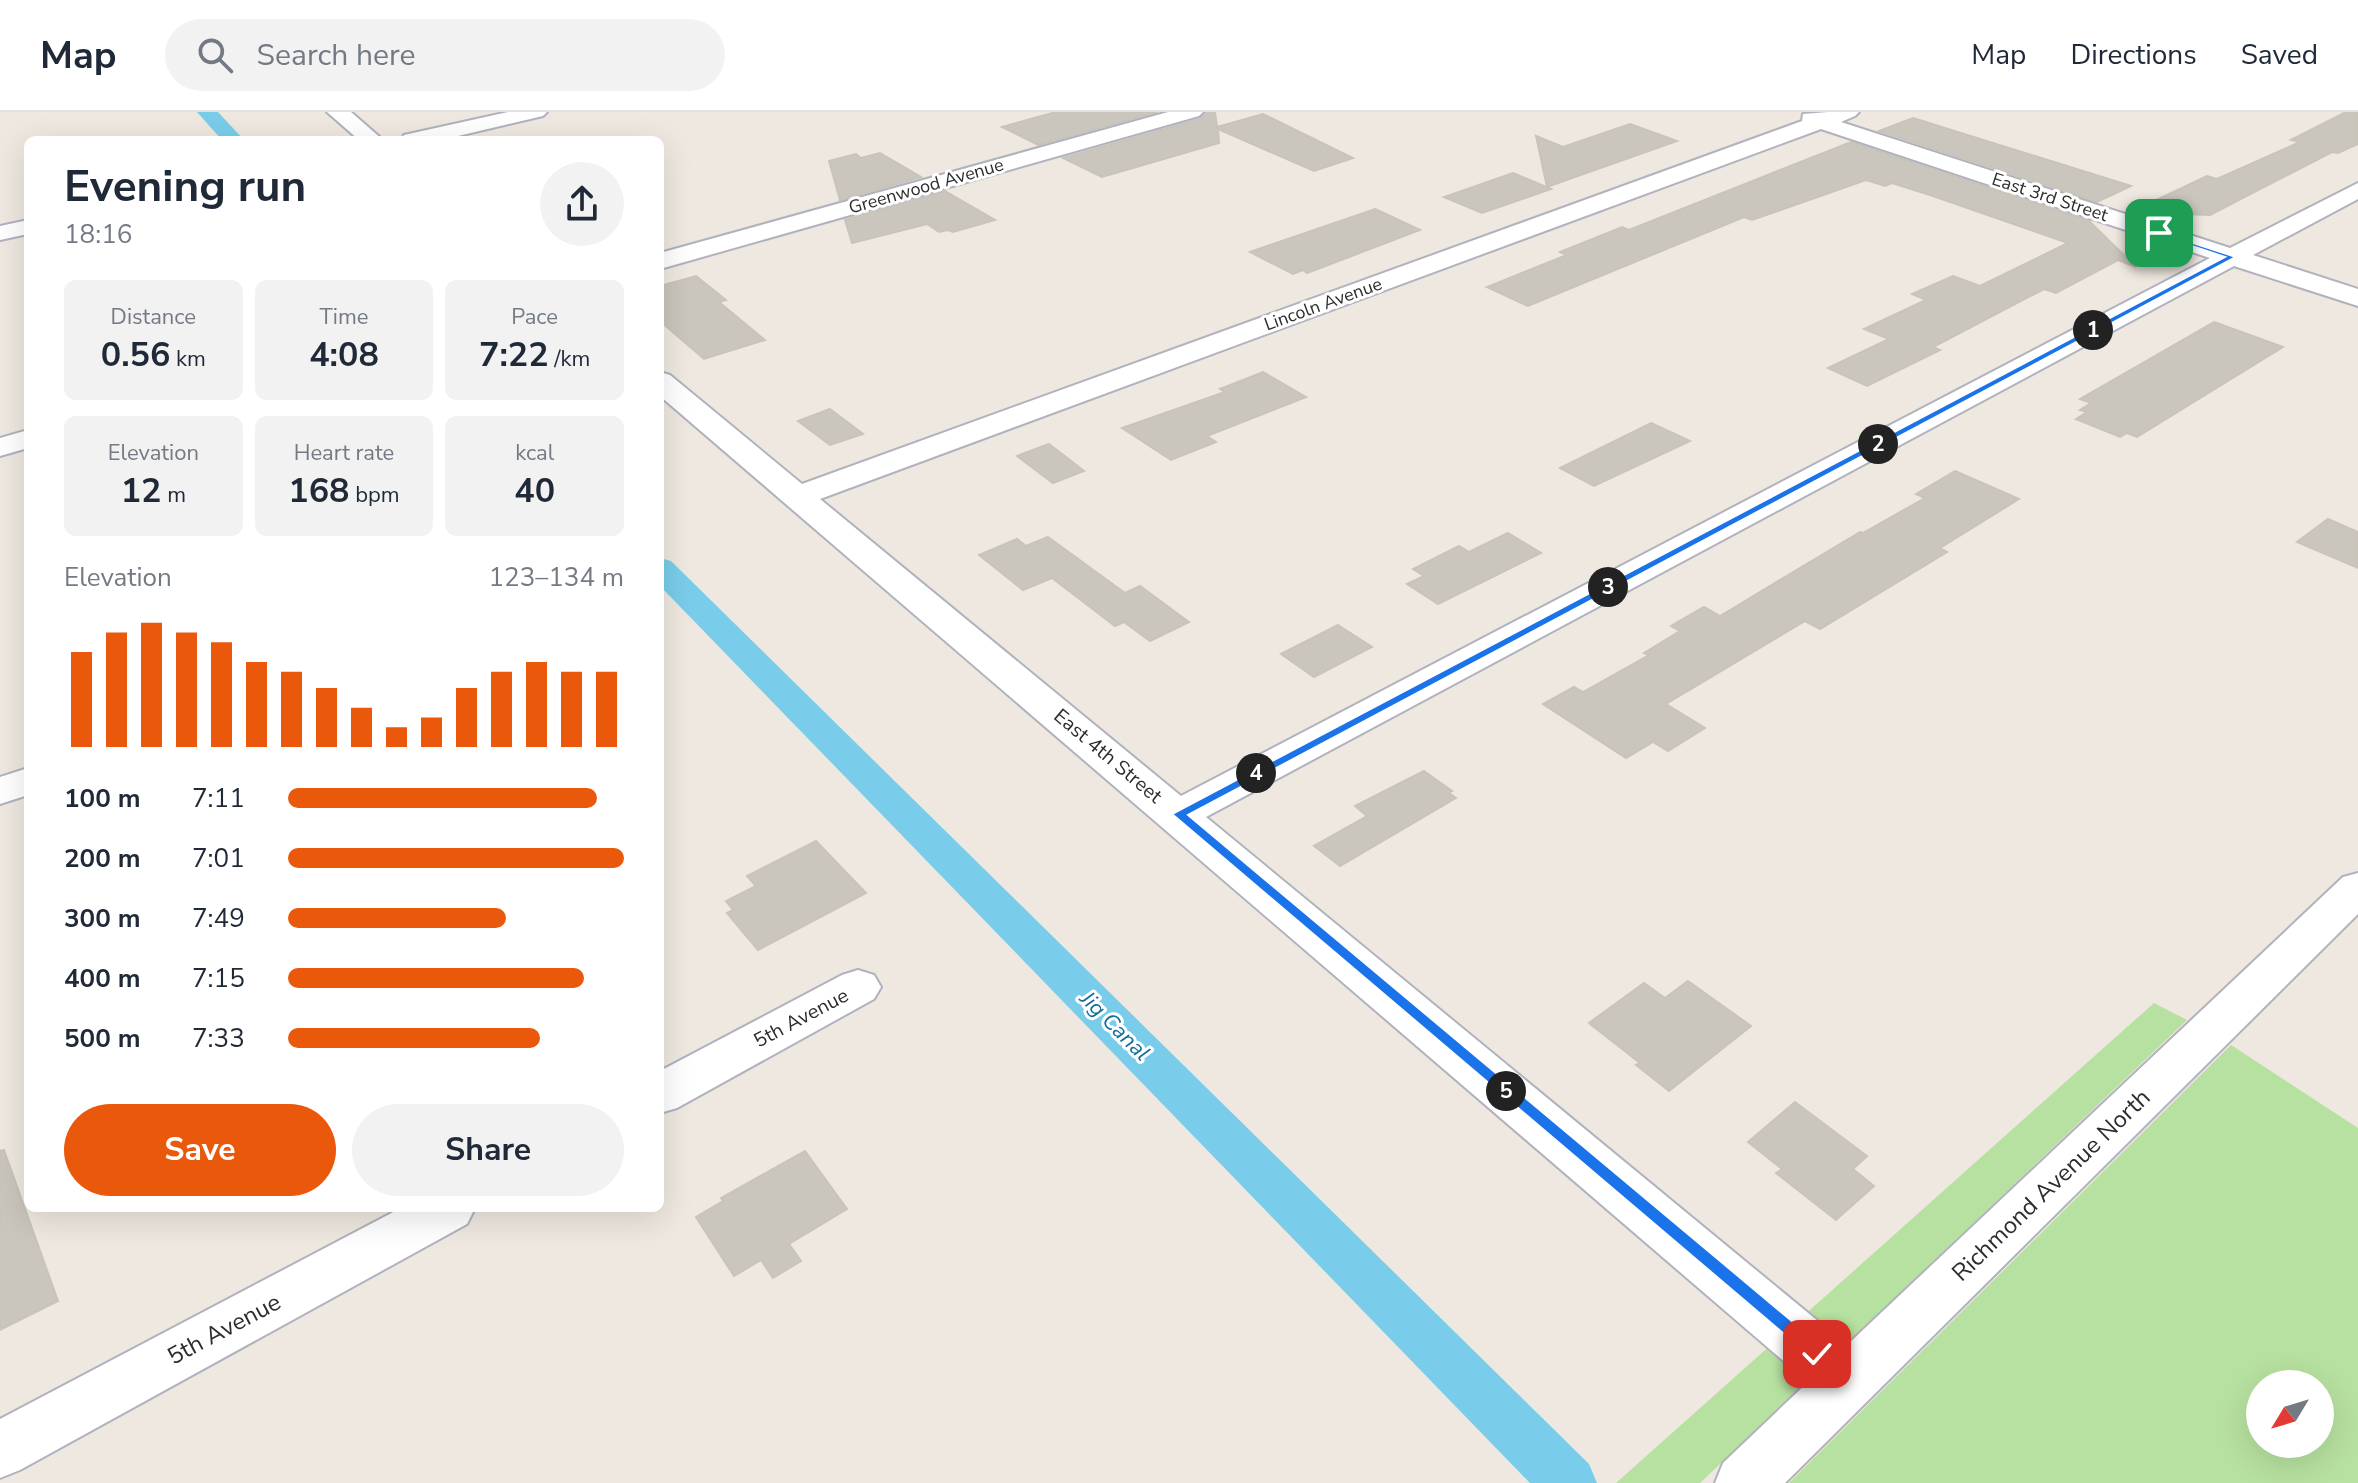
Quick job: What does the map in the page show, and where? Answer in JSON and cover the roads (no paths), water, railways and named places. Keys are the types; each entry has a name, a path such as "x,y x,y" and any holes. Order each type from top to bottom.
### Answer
{"street":[{"path":"338,112 367,136"},
{"path":"430,136 536,112"},
{"name":"Greenwood Avenue","path":"664,260 1192,112"},
{"name":"East 3rd Street","path":"1788,112 2358,298"},
{"name":"Lincoln Avenue","path":"799,496 1848,112"},
{"path":"1179,814 2358,190"},
{"path":"0,233 24,228"},
{"name":"East 4th Street","path":"664,384 1179,814 1848,1381"},
{"path":"0,447 24,440"},
{"path":"0,791 24,782"},
{"name":"Richmond Avenue North","path":"1744,1483 2358,888"},
{"name":"5th Avenue","path":"664,1092 858,987"},
{"name":"5th Avenue","path":"0,1450 442,1212"}],"waterway":[{"name":"Jig Canal","path":"207,112 230,136"},
{"name":"Jig Canal","path":"664,572 1569,1483"}]}
